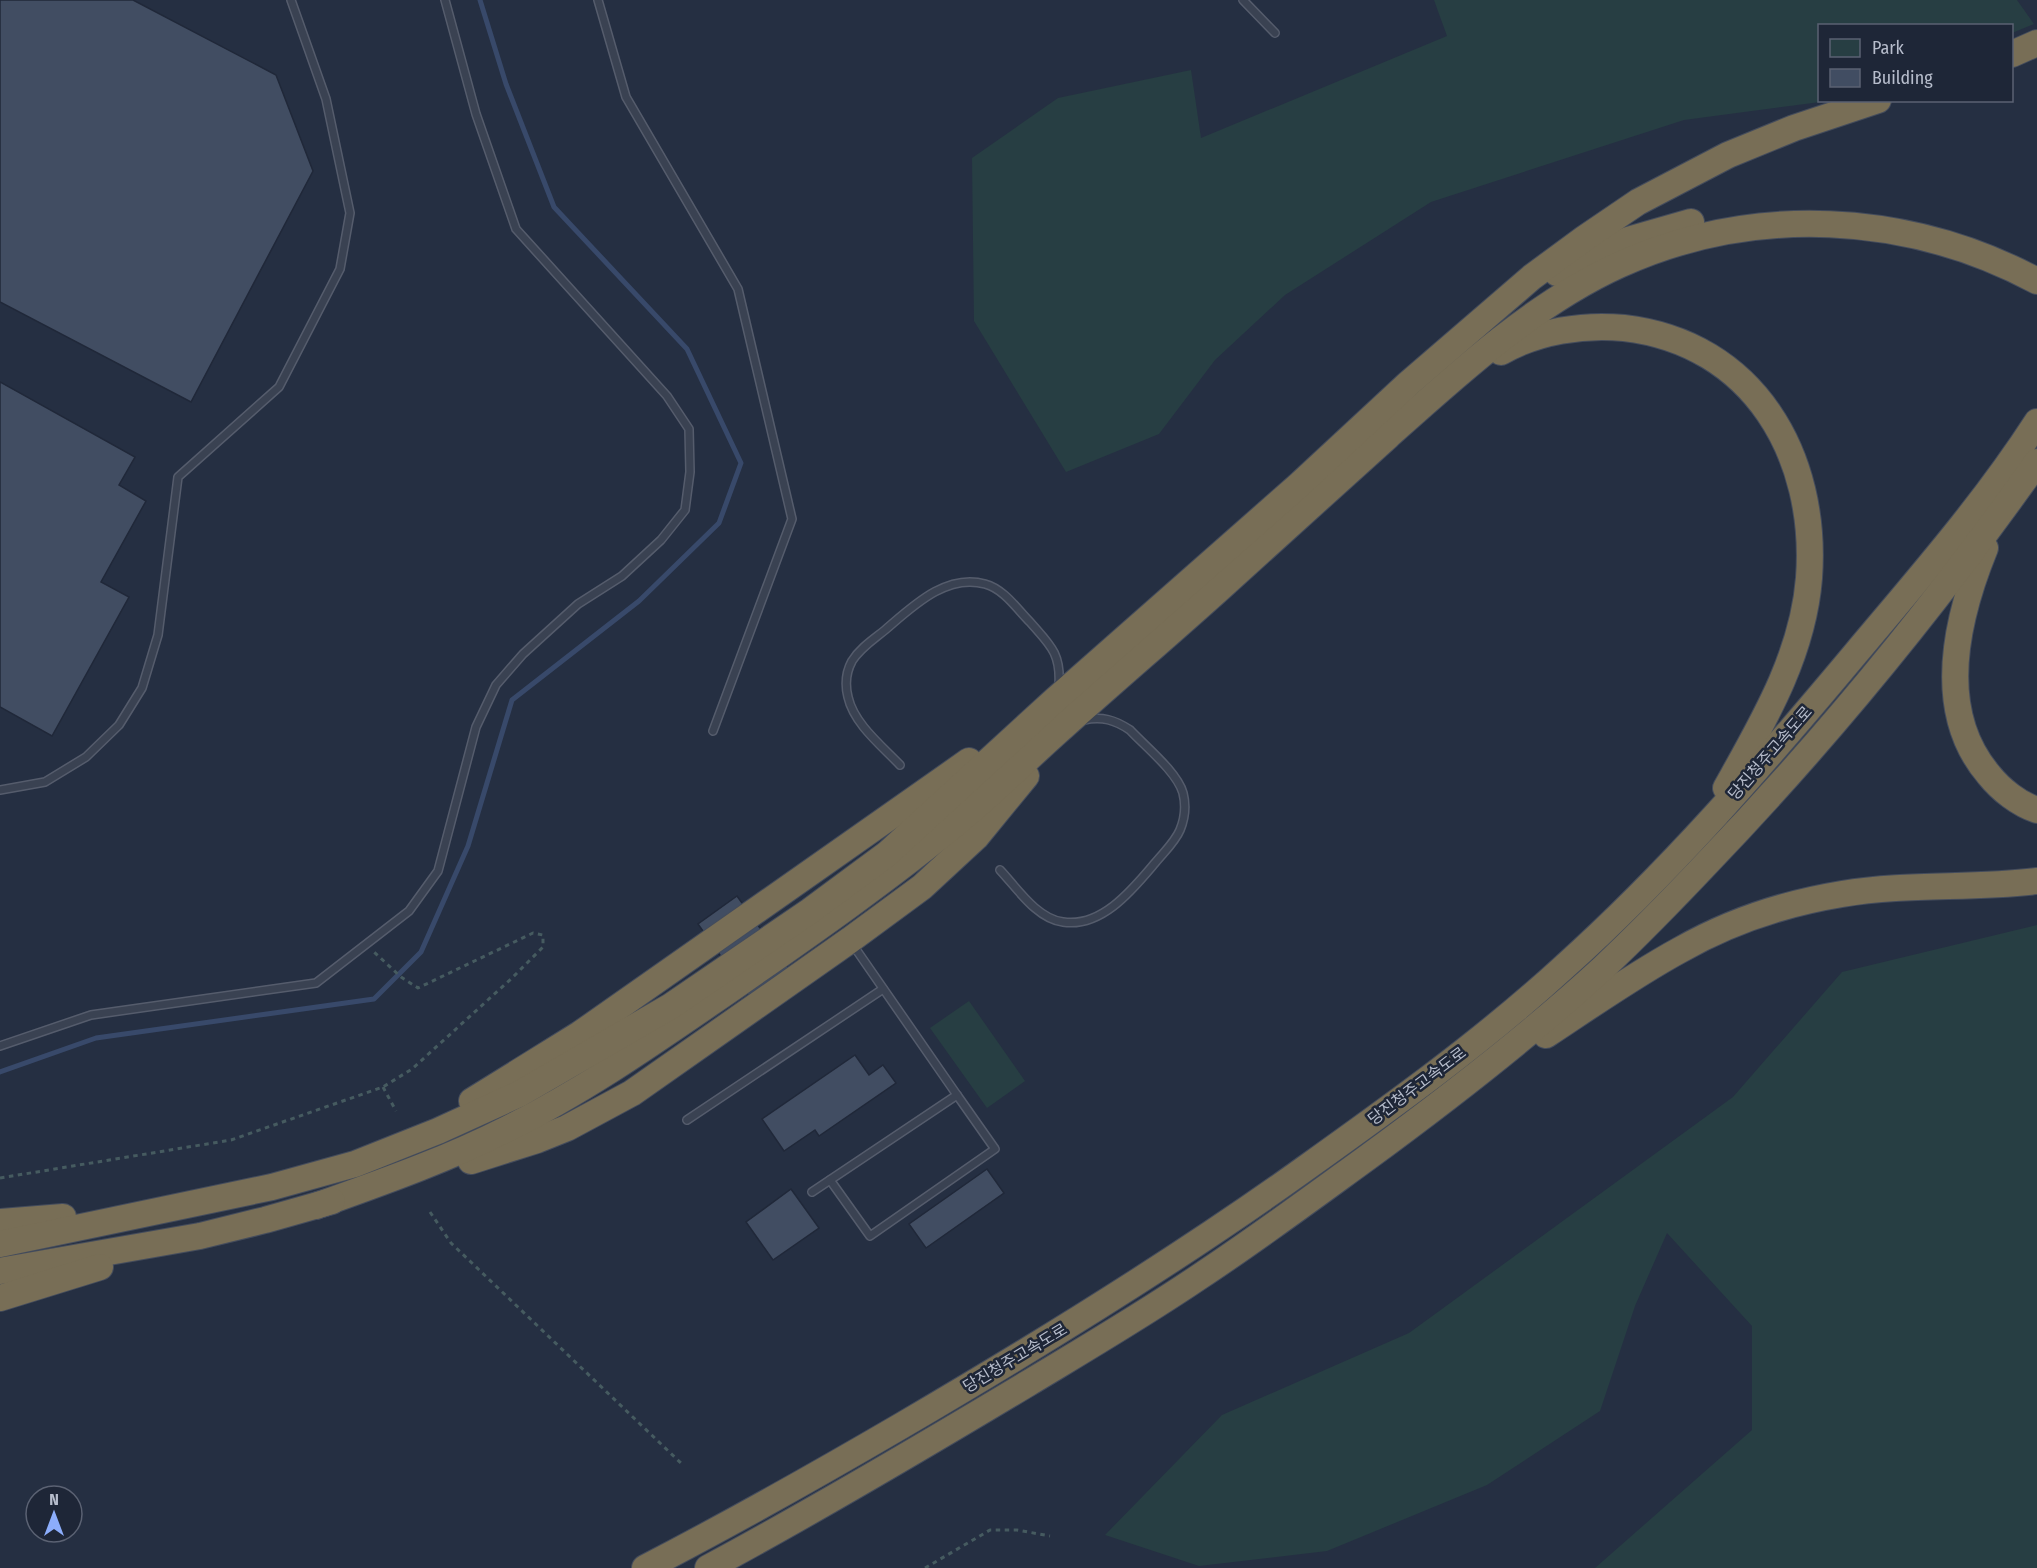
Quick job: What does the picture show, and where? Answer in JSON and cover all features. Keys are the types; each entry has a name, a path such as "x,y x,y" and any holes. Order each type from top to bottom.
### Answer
{"highway":[{"path":"2013,54 2037,43"},
{"path":"0,1244 272,1187 355,1164 395,1150 481,1112 564,1070 671,1006 810,911 887,854 1055,700 1289,494 1409,383 1532,277 1638,202 1670,184 1762,140 1872,102"},
{"path":"1488,315 1553,275 1628,240 1714,217 1759,211 1833,208 1904,215 1978,236 2036,274"},
{"path":"316,1206 412,1171 501,1132 577,1091 648,1046 855,902 1018,769 1446,383 1537,313 1593,278 1653,251 1729,231 1818,223 1875,227 1959,246 2036,274"},
{"path":"1446,383 1509,347 1547,334 1589,327 1632,329 1655,334 1694,348 1726,367 1755,394 1785,439 1798,470 1810,533 1809,577 1802,622 1790,662 1773,703 1727,787 1697,834"},
{"name":"당진청주고속도로","path":"645,1568 782,1495 1095,1310 1222,1227 1359,1130 1494,1028 1563,969 1604,929 1743,785 1939,553 1990,489 2037,422"},
{"name":"당진청주고속도로","path":"708,1568 780,1530 888,1467 1138,1317 1279,1221 1440,1104 1545,1018 1604,967 1778,790 1859,695 2002,512 2037,462"},
{"path":"2002,512 1987,542 1972,583 1957,654 1955,692 1960,726 1970,749 1982,768 2004,790 2037,810"},
{"path":"0,1298 200,1236 316,1206 503,1151 567,1128 632,1093 922,887 960,854 994,818 1064,726"},
{"path":"1440,1104 1642,972 1682,949 1751,918 1826,897 1860,891 2001,885 2037,881"},
{"path":"0,1222 177,1206"},
{"path":"0,1271 200,1236"}],"lane":[{"path":"0,790 45,782 86,757 119,725 142,688 158,635 178,477 279,387 340,269 350,213 326,99 291,0"},
{"path":"0,1046 91,1015 316,983 409,911 438,871 476,727 496,685 523,654 578,604 622,576 661,540 684,510 690,472 689,429 668,396 516,229 476,114 445,0"},
{"path":"598,0 626,97 738,289 792,519 713,731"},
{"path":"1242,0 1275,33"},
{"path":"900,765 860,722 854,712 848,696 847,674 852,661 863,648 922,600 943,588 965,582 977,583 994,587 1006,597 1056,654 1060,679 1055,700"},
{"path":"1000,870 1047,917 1064,923 1082,921 1098,916 1115,904 1173,843 1181,829 1185,807 1179,783 1130,730 1122,724 1104,718 1087,719 1064,726"},
{"path":"830,1180 870,1236 995,1149 850,940"},
{"path":"687,1120 883,989"},
{"path":"812,1192 957,1095"}],"path":[{"path":"0,1178 231,1140 383,1087 412,1069 512,978 543,947 543,935 532,933 418,988 401,977 366,944"},
{"path":"383,1087 396,1111"},
{"path":"430,1212 451,1243 684,1466"},
{"path":"925,1568 990,1530 1017,1530 1050,1536"}],"green space":[{"path":"1434,0 2017,0 2034,24 2013,33 2013,24 1818,24 1818,102 1820,102 1684,120 1431,202 1285,295 1215,360 1159,434 1066,472 974,321 972,158 1058,98 1191,70 1201,138 1447,36"},
{"path":"2037,925 2037,1568 1595,1568 1752,1430 1752,1326 1667,1233 1635,1306 1600,1411 1487,1485 1327,1551 1199,1566 1105,1535 1222,1415 1409,1333 1733,1097 1842,972"},
{"path":"969,1001 1025,1081 987,1108 930,1028"}],"building":[{"path":"0,0 133,0 276,75 313,171 191,402 0,302"},
{"path":"0,382 135,457 119,485 146,501 101,582 129,597 52,736 0,707"},
{"path":"737,896 793,974 753,1002 698,924"},
{"path":"855,1055 869,1075 883,1065 896,1083 819,1136 815,1130 784,1151 762,1119"},
{"path":"987,1169 1004,1193 926,1248 909,1224"},
{"path":"791,1189 819,1228 773,1260 746,1222"}],"waterway":[{"path":"0,1072 96,1038 374,999 421,952 468,846 512,700 639,601 719,523 741,463 687,349 554,207 506,84 480,0"}]}
